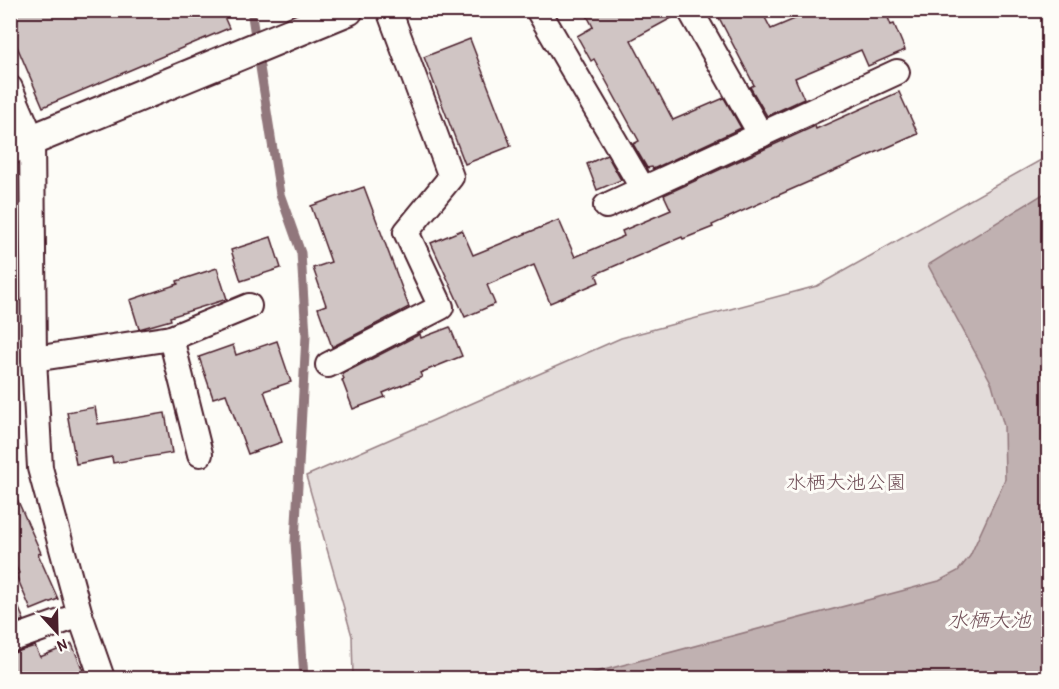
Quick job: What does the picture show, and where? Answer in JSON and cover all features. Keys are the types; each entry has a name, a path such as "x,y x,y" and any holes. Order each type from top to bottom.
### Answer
{"street":[{"path":"21,144 348,10"},
{"path":"328,365 441,307 406,231 451,177 389,10"},
{"path":"538,10 643,189"},
{"path":"690,10 761,135"},
{"path":"606,206 897,72"},
{"path":"10,88 21,144 40,468 80,615 102,678"},
{"path":"34,359 171,338 249,306"},
{"path":"171,338 200,454"},
{"path":"10,640 80,615"}],"green space":[{"name":"水栖大池公園","path":"1048,156 1048,678 353,678 352,636 306,476 621,338 817,286"}],"water":[{"name":"水栖大池","path":"1048,191 1048,678 574,678 939,581 958,571 970,556 1005,479 1004,426 992,384 928,265"}],"building":[{"path":"10,10 221,10 229,28 43,107 10,30"},
{"path":"584,10 676,10 677,15 631,40 673,120 724,98 741,128 653,169 652,167 647,168 633,144 639,141 594,59 591,61 577,36 593,27"},
{"path":"715,10 761,10 771,29 816,10 885,10 905,50 868,66 861,50 795,78 804,99 767,116 750,87 754,85"},
{"path":"470,39 511,146 465,164 424,57"},
{"path":"899,92 918,134 749,208 712,225 713,227 683,239 682,237 596,274 599,282 550,303 534,265 487,285 495,304 465,317 431,243 462,230 473,255 559,220 575,257 624,236 622,231 671,210 664,195 815,126 816,129"},
{"path":"607,155 621,180 597,190 587,164"},
{"path":"364,187 409,307 332,347 318,308 326,305 313,268 331,262 311,206"},
{"path":"271,237 281,268 241,281 231,250"},
{"path":"217,268 227,299 170,317 171,320 139,329 130,300"},
{"path":"450,327 462,356 420,373 422,377 383,393 385,397 353,409 342,374 420,334 421,338"},
{"path":"277,341 291,382 264,391 282,442 248,454 226,394 213,398 199,357 233,345 236,355"},
{"path":"95,407 98,424 165,413 172,453 113,463 112,457 76,464 67,412"},
{"path":"10,483 41,553 38,554 58,599 31,610 16,575 19,573 10,555"},
{"path":"10,588 24,620 10,625"},
{"path":"72,644 86,678 10,678 10,654 35,646 40,657"}],"waterway":[{"path":"251,10 280,194 301,253 306,335 295,542 304,678"}]}
